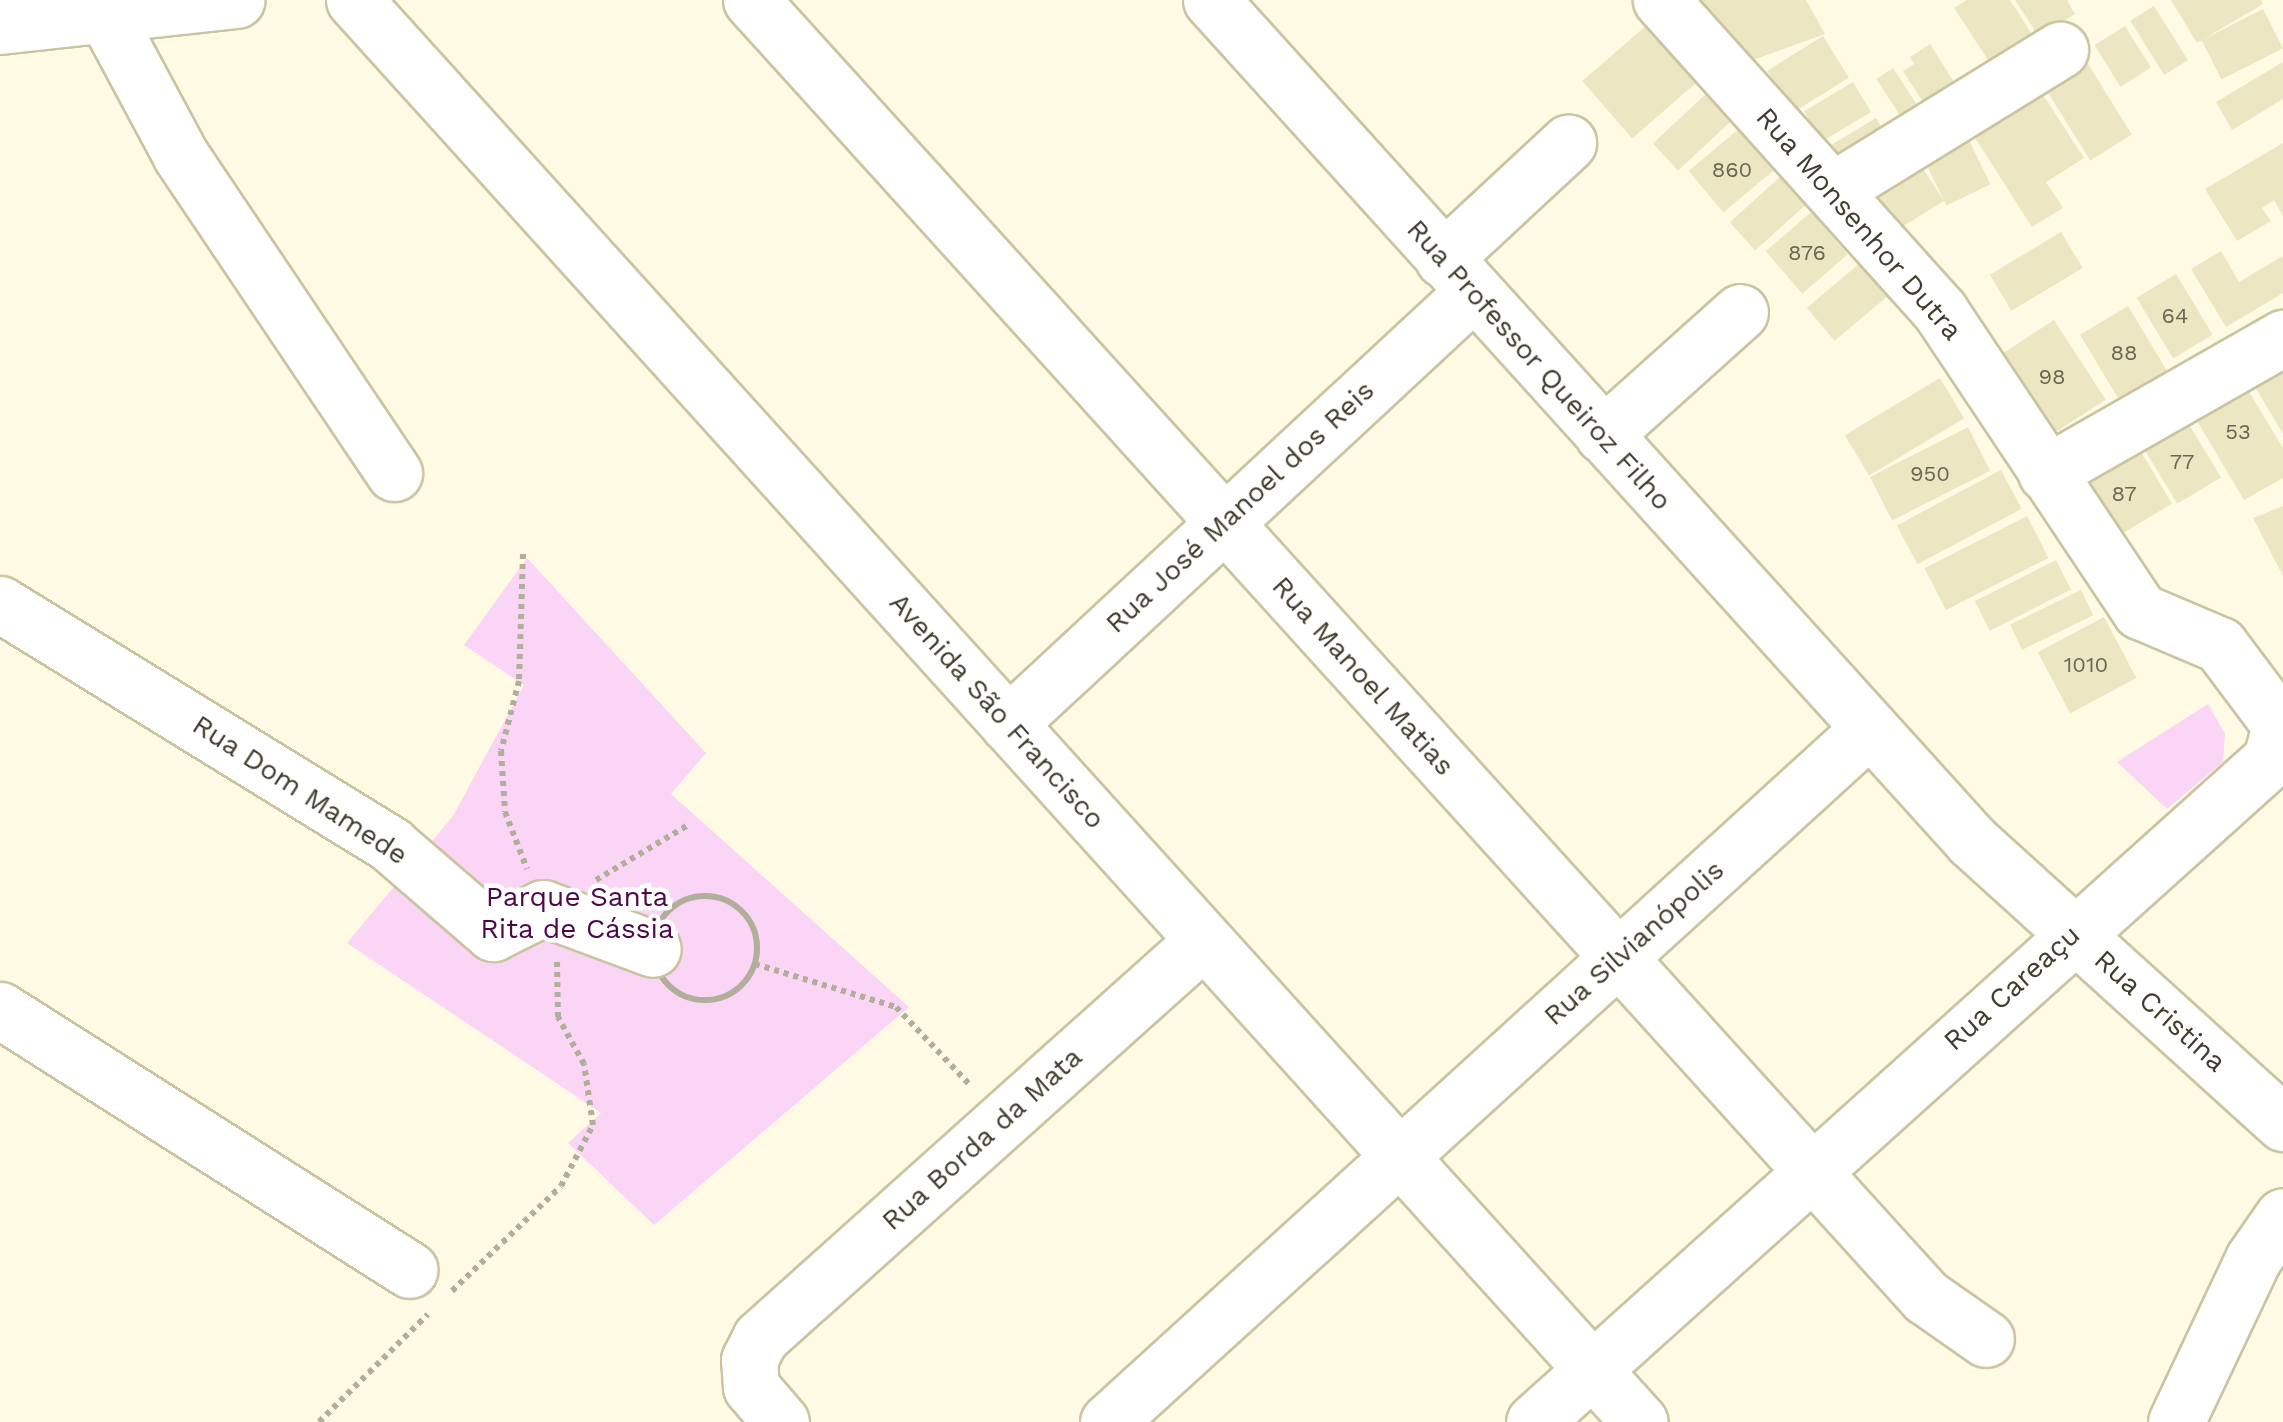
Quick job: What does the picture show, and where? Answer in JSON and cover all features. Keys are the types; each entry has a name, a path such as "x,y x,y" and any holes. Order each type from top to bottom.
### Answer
{"street":[{"path":"0,26 237,0"},
{"name":"Avenida São Francisco","path":"354,0 1640,1422"},
{"name":"Rua Manoel Matias","path":"751,0 1926,1297 1986,1339"},
{"name":"Rua Professor Queiroz Filho","path":"1211,0 1869,729"},
{"name":"Rua Monsenhor Dutra","path":"1661,0 1940,311 2140,611"},
{"path":"106,16 180,156 394,473"},
{"path":"1833,190 2060,50"},
{"name":"Rua José Manoel dos Reis","path":"1008,724 1223,521 1458,275 1568,143"},
{"path":"1602,435 1740,312"},
{"path":"2046,473 2283,338"},
{"name":"Rua Dom Mamede","path":"0,604 391,845 493,933 542,908"},
{"name":"Rua Careaçu","path":"1534,1422 2073,932 2270,760 2280,725 2220,645 2140,611"},
{"name":"Rua Cristina","path":"1869,729 1972,840 2283,1122"},
{"name":"Rua Silvianópolis","path":"1108,1422 1869,729"},
{"path":"542,908 653,949"},
{"name":"Rua Borda da Mata","path":"781,1422 750,1387 749,1360 760,1338 1204,940"},
{"path":"0,1010 431,1291"},
{"path":"2176,1422 2253,1259 2283,1216"}],"path":[{"path":"319,1422 431,1291 560,1186 593,1125 584,1064 558,1017 557,942 505,812 501,751 519,681 522,554"},
{"path":"542,908 690,824"},
{"path":"719,898 747,917 758,948 755,964 736,990 705,1000 668,985 653,949 667,913 683,901 719,898"},
{"path":"755,964 896,1008 1002,1121"}],"green space":[{"name":"Parque Santa Rita de Cássia","path":"527,558 706,753 671,794 909,1007 654,1225 568,1143 601,1113 347,943 453,816 524,685 464,645"},
{"path":"2208,704 2225,734 2223,762 2167,809 2117,762"}],"building":[{"path":"1694,0 1806,0 1825,34 1753,60"},
{"path":"1967,0 2010,0 2035,39 1992,66 1954,8"},
{"path":"2015,0 2067,0 2075,14 2039,37"},
{"path":"2171,0 2261,0 2263,4 2197,43"},
{"path":"2154,6 2188,60 2164,75 2130,21"},
{"path":"2263,9 2283,48 2221,80 2202,40"},
{"path":"1648,24 1698,81 1632,138 1582,81"},
{"path":"2125,26 2151,68 2120,87 2094,45"},
{"path":"1823,36 1849,78 1793,113 1767,71"},
{"path":"1930,44 1959,90 1928,110 1903,71 1914,64 1910,57"},
{"path":"2081,53 2132,134 2090,160 2039,79"},
{"path":"2283,62 2283,99 2232,130 2216,102"},
{"path":"1893,68 1925,117 1908,128 1876,79"},
{"path":"1853,82 1871,112 1822,141 1804,111"},
{"path":"2036,84 2084,158 2046,182 2063,208 2032,227 1970,130"},
{"path":"1707,93 1732,120 1678,171 1653,143"},
{"path":"1876,118 1888,138 1842,165 1831,145"},
{"path":"1740,128 1775,169 1723,212 1689,171"},
{"path":"1965,132 1990,184 1946,206 1921,153"},
{"path":"2283,143 2283,216 2274,200 2262,208 2271,221 2237,241 2205,189"},
{"path":"1920,164 1944,201 1897,230 1867,195"},
{"path":"1781,176 1806,204 1755,250 1730,222"},
{"path":"1811,212 1848,254 1802,294 1766,251"},
{"path":"2061,232 2083,268 2011,311 1990,275"},
{"path":"2221,251 2239,282 2283,256 2283,293 2226,327 2191,269"},
{"path":"1859,264 1887,297 1835,341 1807,308"},
{"path":"2176,274 2213,335 2173,359 2137,298"},
{"path":"2128,306 2168,372 2120,401 2080,335"},
{"path":"2054,320 2106,400 2050,436 1999,356"},
{"path":"2283,364 2283,434 2252,382"},
{"path":"1940,378 1964,418 1869,475 1845,435"},
{"path":"2245,385 2283,448 2283,478 2244,500 2194,416"},
{"path":"2187,421 2221,478 2177,504 2143,447"},
{"path":"1968,427 1990,471 1892,521 1870,477"},
{"path":"2138,447 2172,504 2110,541 2076,484"},
{"path":"2001,470 2022,509 1917,564 1897,525"},
{"path":"2283,506 2283,576 2253,518"},
{"path":"2027,516 2048,558 1946,610 1925,568"},
{"path":"2056,560 2071,589 1990,631 1975,601"},
{"path":"2081,590 2093,615 2022,650 2010,625"},
{"path":"2104,617 2136,678 2070,713 2038,652"}]}
